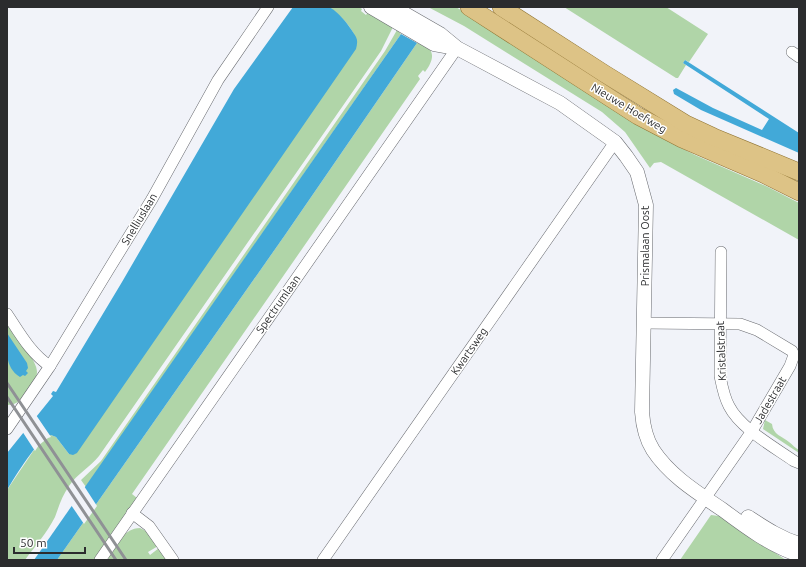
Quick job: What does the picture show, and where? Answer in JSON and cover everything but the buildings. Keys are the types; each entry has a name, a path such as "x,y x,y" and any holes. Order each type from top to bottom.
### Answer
{"main road":[{"name":"Nieuwe Hoefweg","path":"469,7 638,116 682,139 763,174 799,192"},
{"name":"Nieuwe Hoefweg","path":"501,7 686,124 799,172"}],"street":[{"name":"Snelliuslaan","path":"9,422 50,366 152,199 218,80 268,7"},
{"name":"Prismalaan Oost","path":"370,7 434,44 456,48"},
{"name":"Prismalaan Oost","path":"393,7 440,34 456,48 560,103 615,142 626,156 637,172 646,205 642,412 643,425 647,438 665,464 688,476 707,494 764,540 799,555"},
{"name":"Spectrumlaan","path":"100,560 456,48"},
{"name":"Kwartsweg","path":"323,560 615,142"},
{"name":"Kristalstraat","path":"720,252 720,376 724,394 730,407 752,432 799,463"},
{"path":"7,314 34,352 40,359 50,366"},
{"path":"643,323 720,325"},
{"name":"Jadestraat","path":"662,560 752,432 790,366 794,355 792,351 753,329 740,324 720,325"},
{"name":"Prismalaan Oost","path":"707,494 771,532 799,544"},
{"path":"132,513 153,530 172,560"}],"green space":[{"path":"329,7 359,7 366,15 368,12 393,27 381,51 99,456 69,486 55,517 41,539 25,560 7,560 7,490 38,444 47,436 51,435 56,437 69,454 357,43 350,27"},
{"path":"428,7 456,7 658,136 695,155 768,187 799,203 799,240 661,162 654,163 650,168 625,132 602,112 464,26"},
{"path":"564,7 666,7 708,34 689,62 685,60 683,63 686,65 678,78 676,78"},
{"path":"397,30 401,34 86,487 81,480 101,461 385,51"},
{"path":"417,43 428,47 431,51 431,63 425,72 423,70 418,76 420,79 132,494 137,498 94,560 57,560 285,235"},
{"path":"7,321 30,354 37,372 34,382 21,399 17,403 11,405 7,405"},
{"path":"765,420 772,424 774,431 778,435 799,450 799,453 763,429"},
{"path":"711,515 719,516 786,560 680,560"},
{"path":"140,528 146,531 158,546 148,552 150,555 159,548 167,560 108,560 109,556 125,534 134,529"}],"water":[{"path":"320,6 328,7 336,11 354,33 357,40 356,49 77,453 73,455 69,454 56,437 51,435 33,450 7,490 7,453 53,396 51,394 53,391 56,392 234,89 293,7"},
{"path":"401,34 417,43 285,235 57,560 34,560"},
{"path":"685,60 799,133 799,153 701,110 674,94 673,90 676,88 713,108 762,130 769,119 683,63"},
{"path":"7,333 27,363 28,368 26,371 28,373 25,376 23,375 20,377 11,368 7,351"}],"pier":[{"path":"36,415 51,437 39,445 35,451 22,431"},
{"path":"84,486 97,506 84,524 71,505"}],"railway":[{"path":"7,383 126,560"},
{"path":"7,397 116,560"}]}
